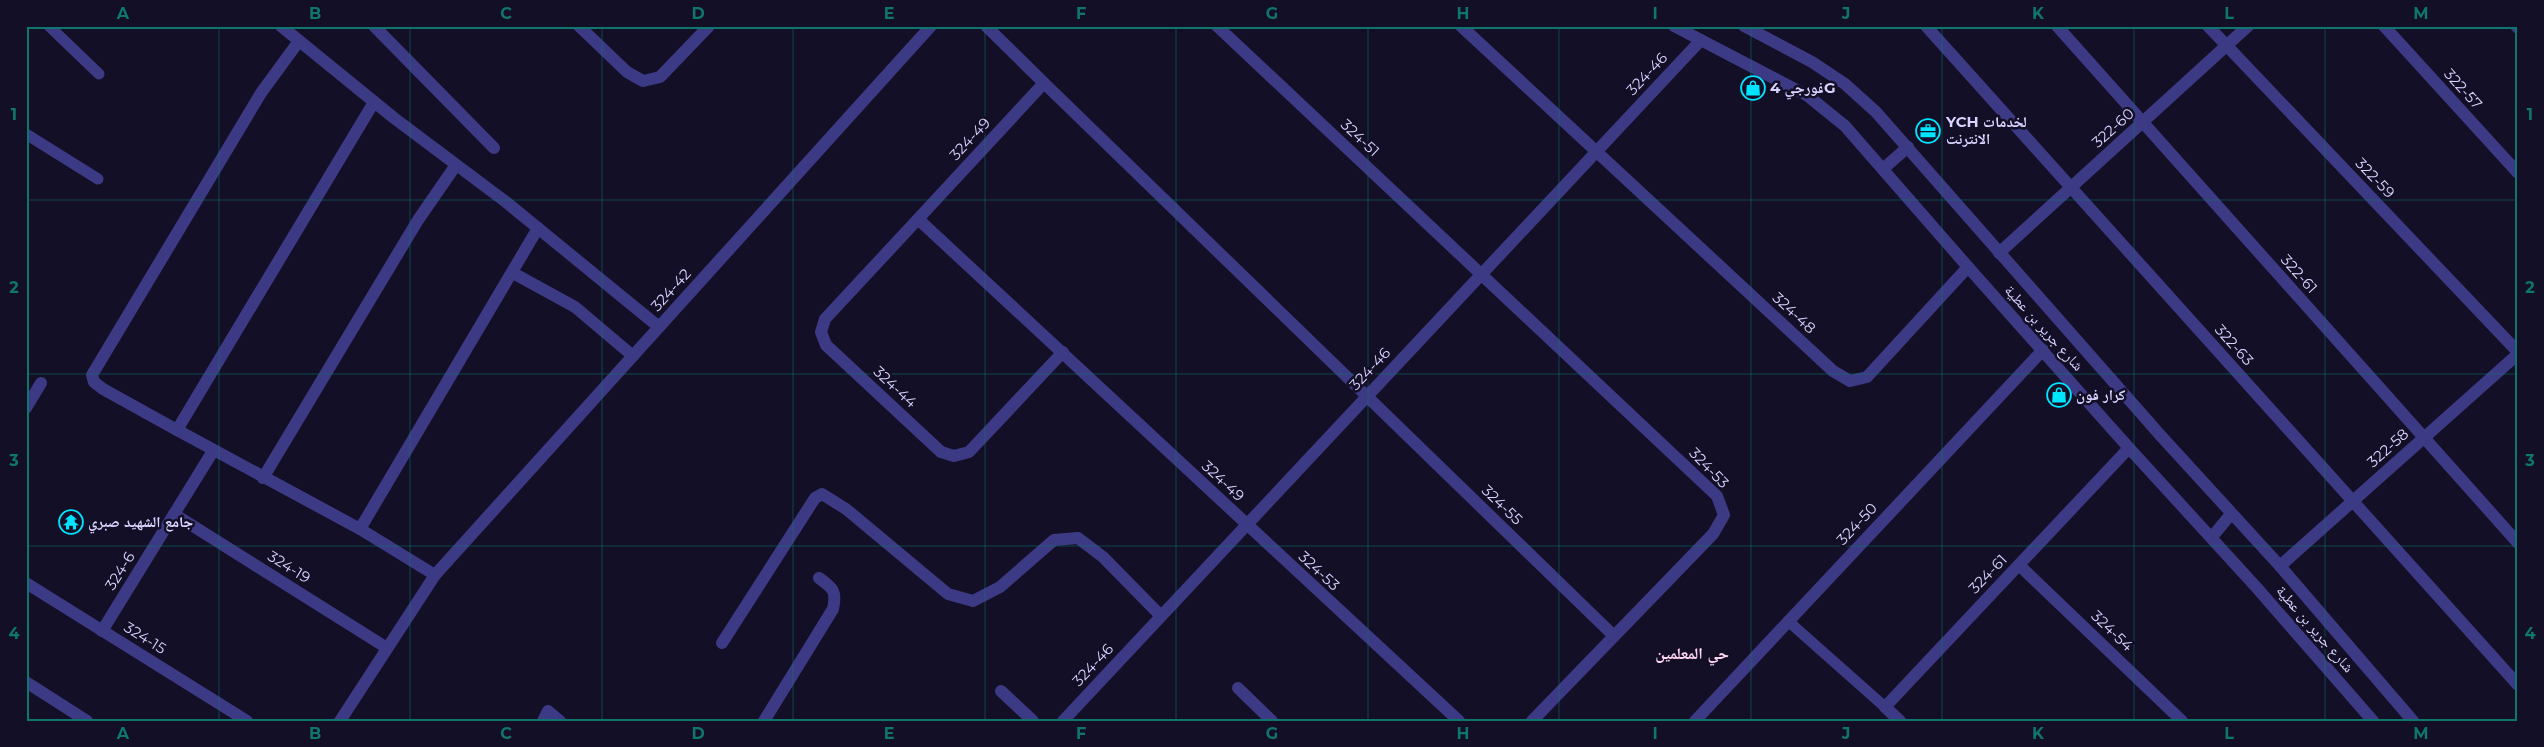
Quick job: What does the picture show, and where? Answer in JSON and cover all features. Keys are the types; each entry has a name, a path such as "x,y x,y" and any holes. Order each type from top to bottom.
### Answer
{"street":[{"path":"282,26 374,102 538,228 659,327"},
{"path":"374,26 494,148"},
{"path":"579,26 627,72 643,81 660,77 709,26"},
{"name":"324-42","path":"340,721 435,575 931,26"},
{"path":"986,26 1367,396"},
{"name":"324-51","path":"1217,26 1481,274"},
{"path":"1461,26 1596,152"},
{"name":"شارع جرير بن عطية","path":"1674,26 1808,96 1845,126 1884,168 1968,267 2212,538 2373,721"},
{"name":"شارع جرير بن عطية","path":"1744,26 1812,62 1845,84 1876,112 2231,514 2280,566 2413,721"},
{"name":"322-63","path":"1926,26 2518,685"},
{"name":"322-61","path":"2057,26 2518,543"},
{"name":"322-59","path":"2208,26 2518,353"},
{"name":"322-60","path":"1999,253 2248,26"},
{"name":"322-57","path":"2384,26 2518,173"},
{"name":"324-46","path":"1063,721 1701,40"},
{"path":"299,41 261,92 92,375 94,382 103,389 213,451 360,529 435,575"},
{"name":"324-49","path":"1044,83 918,219 1063,352 1246,526"},
{"path":"177,430 374,102"},
{"path":"1884,168 1908,147"},
{"name":"324-48","path":"1596,152 1833,371 1850,381 1867,377 1968,267"},
{"path":"263,478 418,220 456,165"},
{"name":"324-44","path":"918,219 825,319 821,332 826,345 941,452 954,456 969,452 1063,352"},
{"path":"360,529 538,228"},
{"path":"513,273 575,307 633,356"},
{"name":"324-53","path":"1481,274 1717,496 1724,515 1713,534 1532,721"},
{"name":"324-50","path":"1695,721 2043,350"},
{"name":"322-58","path":"2280,566 2518,353"},
{"path":"26,408 42,383"},
{"name":"324-55","path":"1367,396 1614,636"},
{"name":"324-61","path":"1884,707 2129,448"},
{"name":"324-6","path":"102,631 213,451"},
{"path":"722,643 814,498 822,494 846,509 948,594 973,601 1000,586 1054,540 1078,538 1103,557 1161,616"},
{"name":"324-19","path":"174,514 388,648"},
{"path":"2212,538 2231,514"},
{"name":"324-53","path":"1246,526 1459,721"},
{"name":"324-54","path":"2019,565 2182,721"},
{"path":"764,721 833,609 836,596 831,586 819,578"},
{"name":"324-15","path":"26,583 247,721"},
{"path":"26,682 87,721"},
{"path":"1238,688 1272,721"},
{"path":"1001,691 1033,721"},
{"path":"1884,707 1900,721"},
{"path":"545,716 560,721"}],"lane":[{"path":"49,26 99,74"},
{"path":"26,134 98,179"},
{"path":"1788,621 1884,707"}],"place":[{"name":"فورجي 4G","path":"1753,88"},
{"name":"YCH لخدمات الانترنت","path":"1928,131"},
{"name":"كرار فون","path":"2059,395"},
{"name":"جامع الشهيد صبري","path":"71,522"}],"district":[{"name":"حي المعلمين","path":"1692,653"}]}
